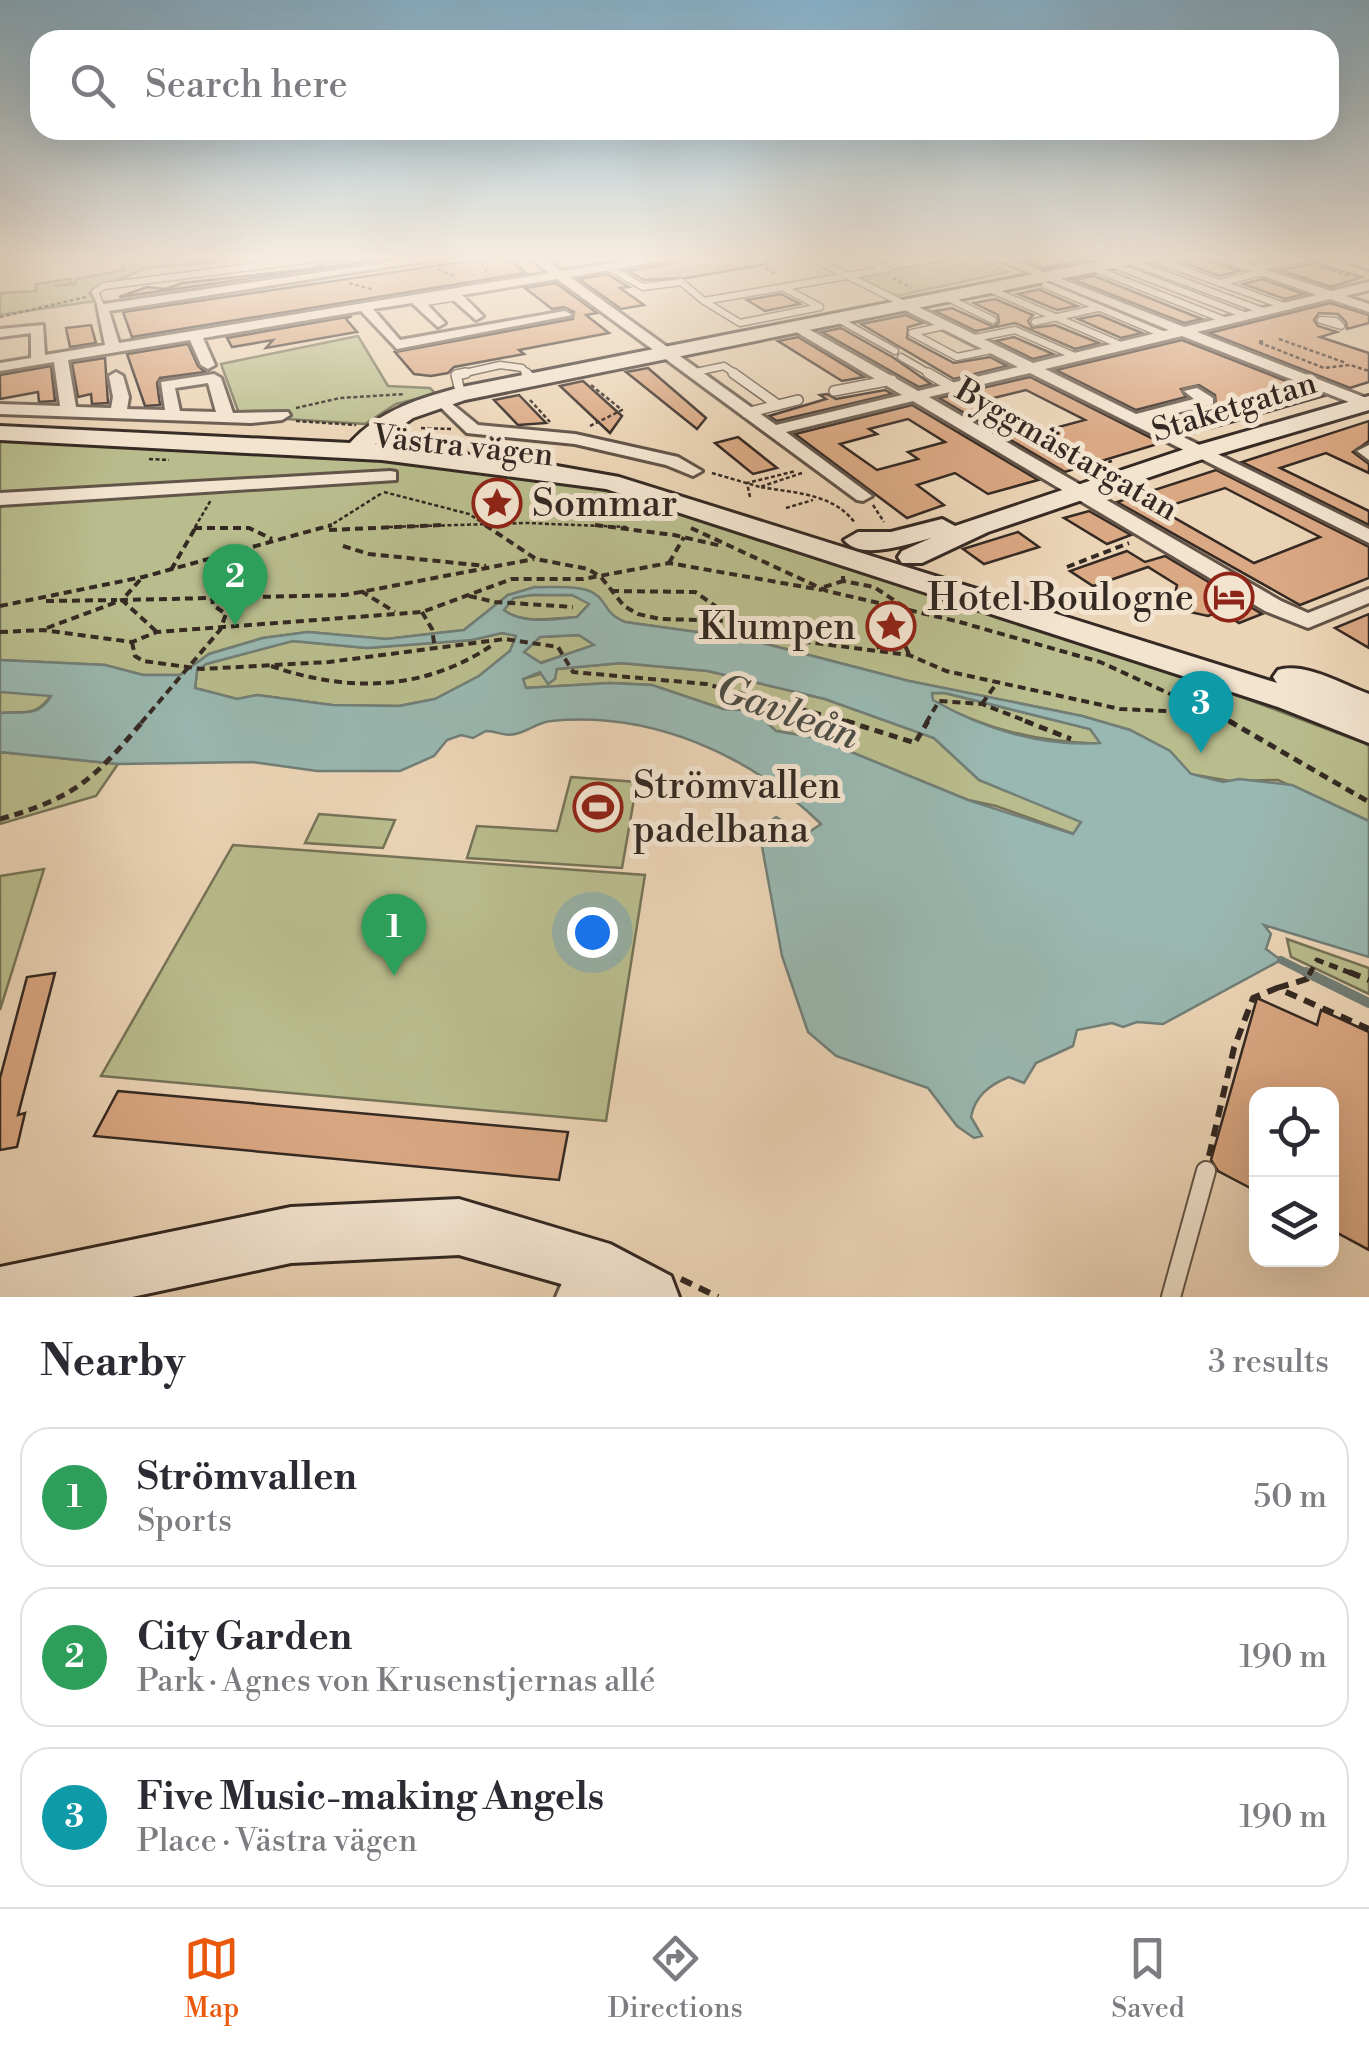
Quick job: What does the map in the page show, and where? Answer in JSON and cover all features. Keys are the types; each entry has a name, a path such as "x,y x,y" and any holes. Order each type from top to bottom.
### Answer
{"main road":[{"path":"363,442 409,410 450,393 530,389 774,324 798,327 851,317"},
{"name":"Västra vägen","path":"10,402 363,442 610,482 1296,678 1369,707"},
{"name":"Staketgatan","path":"852,545 891,540 1079,490 1368,404"},
{"name":"Västra vägen","path":"0,433 520,449 626,468 1369,731"},
{"name":"Staketgatan","path":"905,565 952,536 1079,490"},
{"name":"Staketgatan","path":"905,565 921,540 947,526"},
{"path":"0,1296 291,1235 459,1227 583,1280 650,1297"}],"street":[{"path":"104,317 113,348"},
{"path":"282,415 68,412 10,402 7,366 300,317"},
{"path":"372,317 397,345 556,317"},
{"path":"432,317 438,323"},
{"path":"385,332 473,317"},
{"path":"614,317 864,496"},
{"path":"926,317 1369,538"},
{"path":"1132,317 1368,404"},
{"path":"772,432 1245,317"},
{"name":"Byggmästargatan","path":"798,327 1274,606 1308,621 1369,595"},
{"path":"0,334 38,328 38,361"},
{"path":"195,334 208,365"},
{"path":"60,357 68,412"},
{"path":"116,376 118,414"},
{"path":"169,416 174,408 166,385 214,378 226,417"},
{"path":"1132,420 1207,401 1192,391"},
{"path":"450,393 473,430 576,439 672,461 693,471"},
{"path":"0,499 218,487 387,484"}],"lane":[{"path":"729,317 740,323 774,324 795,317"},
{"path":"986,317 993,320"},
{"path":"1034,322 1055,317 1123,346"},
{"path":"1123,317 1175,334"},
{"path":"1218,317 1227,321"},
{"path":"838,319 952,387"},
{"path":"749,321 774,324"},
{"path":"944,326 912,333 957,357 987,345"},
{"path":"948,364 1015,330 1077,357"},
{"path":"692,373 724,366 778,405"},
{"path":"834,391 892,380"},
{"path":"746,412 798,400"},
{"path":"1171,1297 1206,1170"}],"path":[{"path":"1263,340 1258,342 1324,368 1350,365"},
{"path":"1279,340 1369,371"},
{"path":"576,439 587,428 622,410 591,385"},
{"path":"530,389 554,429"},
{"path":"282,415 308,404 340,398 408,394"},
{"path":"747,483 797,470"},
{"path":"693,471 817,498 848,510 855,521 843,581"},
{"path":"760,487 796,473 810,474"},
{"path":"747,483 750,498"},
{"path":"324,530 387,484 469,514 536,559"},
{"path":"170,570 218,487"},
{"path":"786,508 817,498"},
{"path":"0,606 143,578 274,540 324,530 577,524 684,536 732,548"},
{"path":"682,524 827,591"},
{"path":"194,528 249,528 274,540"},
{"path":"1067,567 1152,533"},
{"path":"669,563 684,536"},
{"path":"343,546 369,554 458,560 490,567"},
{"path":"35,601 313,598 536,559 588,569 638,614 660,619 737,620"},
{"path":"0,632 43,630 132,642 157,632 422,612 512,579 601,578 669,563 910,610 1100,662 1217,714 1369,802"},
{"path":"43,630 122,600 143,578"},
{"path":"820,587 843,581 874,588 910,610"},
{"path":"609,590 695,592 737,620 800,641 909,655 946,670 1120,710 1217,714"},
{"path":"361,591 396,613"},
{"path":"469,596 495,602 572,606"},
{"path":"0,820 82,789 99,773 220,630 226,614 213,605 212,598"},
{"path":"122,600 157,632"},
{"path":"878,649 872,622 881,606"},
{"path":"909,655 902,639 910,610"},
{"path":"422,612 432,629 434,648"},
{"path":"266,664 340,685 390,684 472,662 498,640"},
{"path":"132,642 134,656 143,662 189,669 509,640 558,647 573,672 688,678 787,701 915,743 939,702 982,704 1072,739"},
{"path":"982,704 997,683"},
{"path":"1206,1170 1234,1048 1249,1004 1276,988 1306,979 1317,960 1369,980"},
{"path":"1276,988 1369,1029"}],"green space":[{"path":"358,336 388,386 430,388 436,394 396,404 365,424 240,416 221,364"},
{"path":"0,438 399,458 579,480 1180,674 1364,743 1369,746 1369,821 1278,780 1230,781 1190,774 1170,751 1130,730 1082,716 909,681 747,639 625,622 607,614 599,597 535,587 508,595 464,630 386,639 308,632 263,638 209,654 180,675 143,675 105,665 0,660"},
{"path":"572,595 590,603 577,617 529,619 504,610 513,598"},
{"path":"502,633 517,635 510,651 479,676 435,699 399,706 332,705 257,695 237,699 195,688 197,671 206,664 292,641 367,648 472,640"},
{"path":"579,635 595,645 540,663 524,652 540,637"},
{"path":"621,663 708,671 825,699 934,738 979,780 1082,821 1074,834 968,800 817,738 776,731 754,712 723,709 652,685 525,688 523,679 557,669"},
{"path":"0,692 51,695 35,710 0,713"},
{"path":"931,693 945,693 1090,729 1101,744 1056,741 994,727 933,701"},
{"path":"0,752 118,764 96,796 0,824"},
{"path":"571,777 637,782 622,868 467,858 477,826 557,831"},
{"path":"319,814 395,820 383,848 305,843"},
{"path":"233,845 645,875 606,1121 101,1076"},
{"path":"44,869 0,1010 0,876"},
{"path":"1287,939 1369,968 1369,994 1291,957"}],"water":[{"path":"535,587 582,589 595,594 613,615 625,622 747,639 909,681 1082,716 1130,730 1170,751 1191,774 1223,782 1239,779 1292,785 1369,821 1369,957 1264,925 1271,934 1266,949 1281,960 1163,1024 1137,1022 1123,1027 1112,1023 1077,1030 1073,1046 1036,1063 1024,1083 1009,1077 984,1092 971,1117 982,1136 974,1138 957,1126 928,1088 836,1056 808,1032 782,956 759,830 776,817 806,834 821,824 763,777 697,743 626,723 589,720 546,722 511,735 486,731 473,738 461,735 447,740 434,756 400,771 317,771 253,762 118,764 0,752 0,713 35,711 51,696 0,692 0,660 105,665 143,675 180,675 209,654 263,638 308,632 386,639 464,630 508,595","holes":["572,595 589,604 577,617 529,619 504,610 514,598","502,633 516,636 510,651 479,676 435,699 399,706 332,705 257,695 237,699 195,688 197,671 206,664 293,641 367,648 472,640","579,635 594,645 541,663 524,652 540,637","621,663 708,671 825,699 934,738 979,780 1081,822 1073,834 968,800 817,738 776,731 754,711 723,709 652,685 526,688 523,679 540,672 548,684 555,679 557,669","932,693 945,693 1090,729 1100,743 1056,742 1014,734 972,720 933,700"]}],"building":[{"path":"125,317 258,317 132,337"},
{"path":"349,317 346,319 357,332 266,348 273,340 232,347 227,338"},
{"path":"588,317 609,333 519,350 524,354 454,367 448,373 431,376 414,374 395,352"},
{"path":"909,317 923,323 908,327 907,338 954,363 990,357 1007,366 954,379 861,324"},
{"path":"946,317 971,317 994,327 998,317 1032,317 1028,321 1032,328 1055,325 1099,343 1075,349 1015,323 976,331"},
{"path":"1103,317 1142,333 1121,338 1078,319"},
{"path":"1167,317 1202,319 1184,323"},
{"path":"1275,317 1316,317 1318,326 1337,332 1320,337 1369,353 1369,382 1350,388 1209,333"},
{"path":"1341,317 1369,317 1369,323 1347,329"},
{"path":"91,325 96,343 70,347 66,328"},
{"path":"841,328 931,384 919,387 822,332"},
{"path":"798,337 864,377 842,381 778,341"},
{"path":"1014,337 1053,354 1033,359 996,341"},
{"path":"1182,340 1324,396 1188,435 1160,421 1216,406 1215,395 1199,385 1181,389 1186,397 1136,410 1056,370"},
{"path":"188,344 205,372 160,378 160,405 145,406 127,354"},
{"path":"105,358 108,403 92,404 91,394 78,397 72,363"},
{"path":"51,366 55,401 39,402 38,392 0,399 0,375"},
{"path":"648,368 706,418 697,429 626,372"},
{"path":"1030,377 1161,443 1065,472 939,398","holes":["1026,390 1085,420 1029,435 973,403"]},
{"path":"583,381 622,416 610,433 560,386"},
{"path":"885,390 892,394 777,421 769,416 826,399 820,395 836,399"},
{"path":"519,395 546,423 518,425 494,400"},
{"path":"912,405 1038,480 988,494 955,473 917,485 944,505 907,518 795,434","holes":["908,419 945,442 908,452 918,459 877,470 840,444 877,434 869,429"]},
{"path":"1369,421 1369,441 1353,452 1369,464 1369,473 1326,453 1280,468 1369,511 1369,525 1242,462"},
{"path":"738,437 777,468 753,474 715,443"},
{"path":"1216,470 1369,547 1369,578 1300,605 1117,502","holes":["1225,488 1320,537 1254,563 1159,509"]},
{"path":"1089,511 1131,535 1107,544 1064,518"},
{"path":"1018,532 1039,547 984,564 963,549"},
{"path":"1127,551 1145,562 1165,556 1262,614 1239,623 1221,611 1208,616 1172,608 1177,585 1148,567 1093,586 1070,571"},
{"path":"1369,614 1369,648 1335,628"},
{"path":"55,973 18,1115 25,1113 17,1147 0,1150 0,1078 27,977"},
{"path":"1257,998 1317,1025 1321,1010 1369,1032 1369,1250 1339,1234 1339,1087 1249,1087 1249,1187 1218,1171 1211,1160"},
{"path":"118,1091 568,1132 559,1180 94,1136"}],"waterway":[{"path":"1281,960 1311,975"},
{"path":"1306,972 1369,1003"}],"place":[{"name":"Sommar","path":"497,503"},
{"name":"Hotel Boulogne","path":"1229,597"},
{"name":"City Garden","path":"235,626"},
{"name":"Klumpen","path":"891,626"},
{"name":"Five Music-making Angels","path":"1201,753"},
{"name":"Strömvallen padelbana","path":"598,807"},
{"name":"Strömvallen","path":"394,976"}],"water label":[{"name":"Gavleån","path":"788,711"}]}
